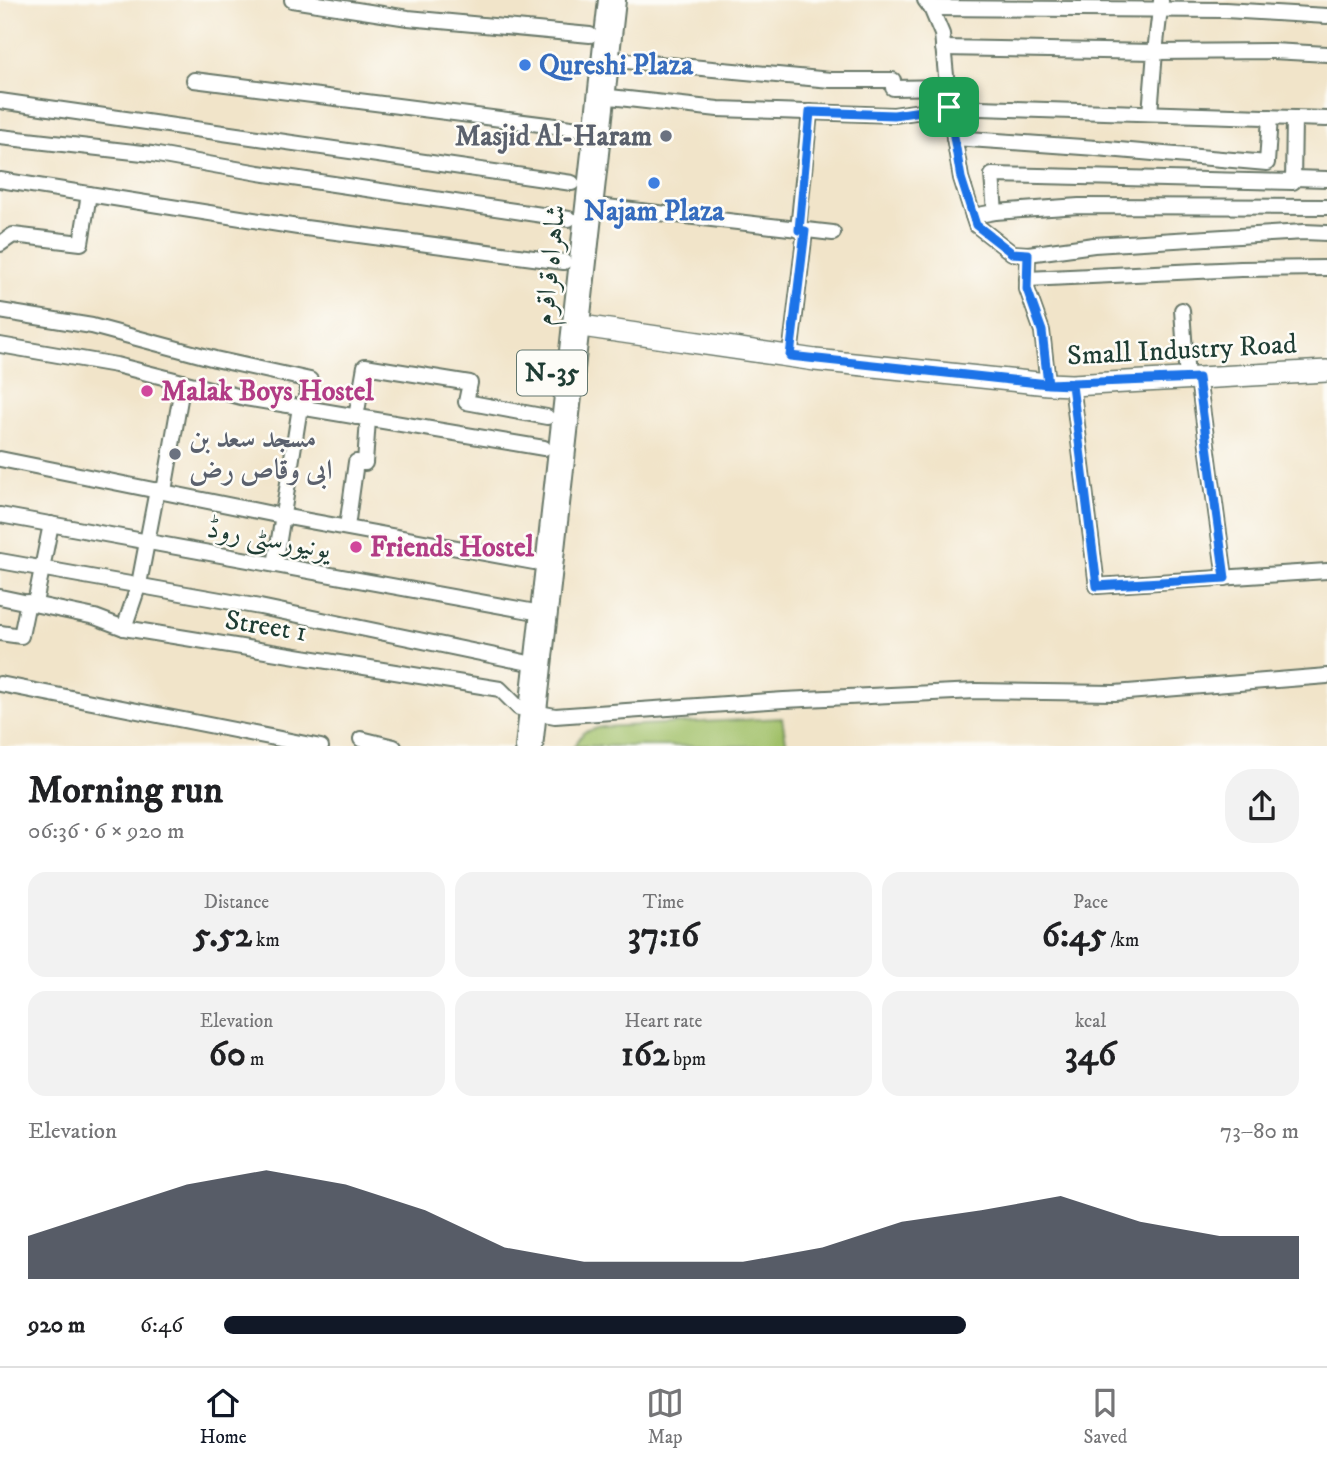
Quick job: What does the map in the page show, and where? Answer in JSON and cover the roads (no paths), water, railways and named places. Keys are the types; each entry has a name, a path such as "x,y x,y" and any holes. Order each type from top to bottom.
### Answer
{"highway":[{"name":"شاہراہ قراقرم","path":"529,746 524,662 547,417 566,324 564,262 579,212 572,183 594,0"},
{"name":"شاہراہ قراقرم","path":"514,746 526,710 579,212 601,96 612,0"}],"street":[{"path":"292,0 408,18 590,34"},
{"path":"1327,16 1161,4 928,4 942,34 949,107 961,178 976,225 1012,253 1028,254 1094,245 1304,232 1327,233"},
{"path":"1150,113 1161,4"},
{"path":"943,48 1327,54"},
{"path":"605,60 818,79 893,80 893,88 947,87"},
{"path":"194,80 579,129"},
{"path":"601,96 718,109 894,115 949,107 1327,119"},
{"path":"0,101 572,183"},
{"path":"790,356 810,112"},
{"path":"954,138 1121,149 1267,163 1270,117"},
{"path":"995,212 992,175 1293,182 1294,118"},
{"path":"0,137 152,154 259,173 579,212 833,233"},
{"path":"1293,178 1327,180"},
{"path":"0,180 298,227 564,262"},
{"path":"0,244 6,234 81,243 89,194"},
{"path":"973,216 1079,206 1327,207"},
{"path":"1028,254 1027,289 1042,331 1048,384"},
{"path":"1027,279 1241,269 1327,268"},
{"path":"1182,310 1225,578"},
{"path":"0,311 92,326 215,359 310,380 302,408 275,565"},
{"name":"Small Industry Road","path":"566,324 790,356 1048,384 1072,385 1327,371"},
{"path":"0,345 116,365 245,398 544,448"},
{"path":"346,527 356,461 365,463 362,418 365,366 470,383 466,402 547,417"},
{"path":"124,628 139,584 183,382"},
{"path":"1072,385 1097,586 1327,571"},
{"path":"0,458 282,516 534,562"},
{"name":"یونیورسٹی روڈ","path":"0,515 530,611"},
{"path":"0,633 21,636 42,569 51,524"},
{"path":"0,561 139,584 524,662"},
{"name":"Street 1","path":"0,597 95,617 124,628 500,689 526,710"},
{"path":"526,710 555,716 976,691 1115,693 1327,676"},
{"path":"0,684 316,746"},
{"path":"361,738 390,746"}],"place":[{"name":"Qureshi Plaza","path":"525,65"},
{"name":"Masjid Al-Haram","path":"666,136"},
{"name":"Najam Plaza","path":"654,183"},
{"name":"Malak Boys Hostel","path":"147,391"},
{"name":"مسجد سعد بن ابی وقاص رض","path":"175,454"},
{"name":"Friends Hostel","path":"356,547"}]}
